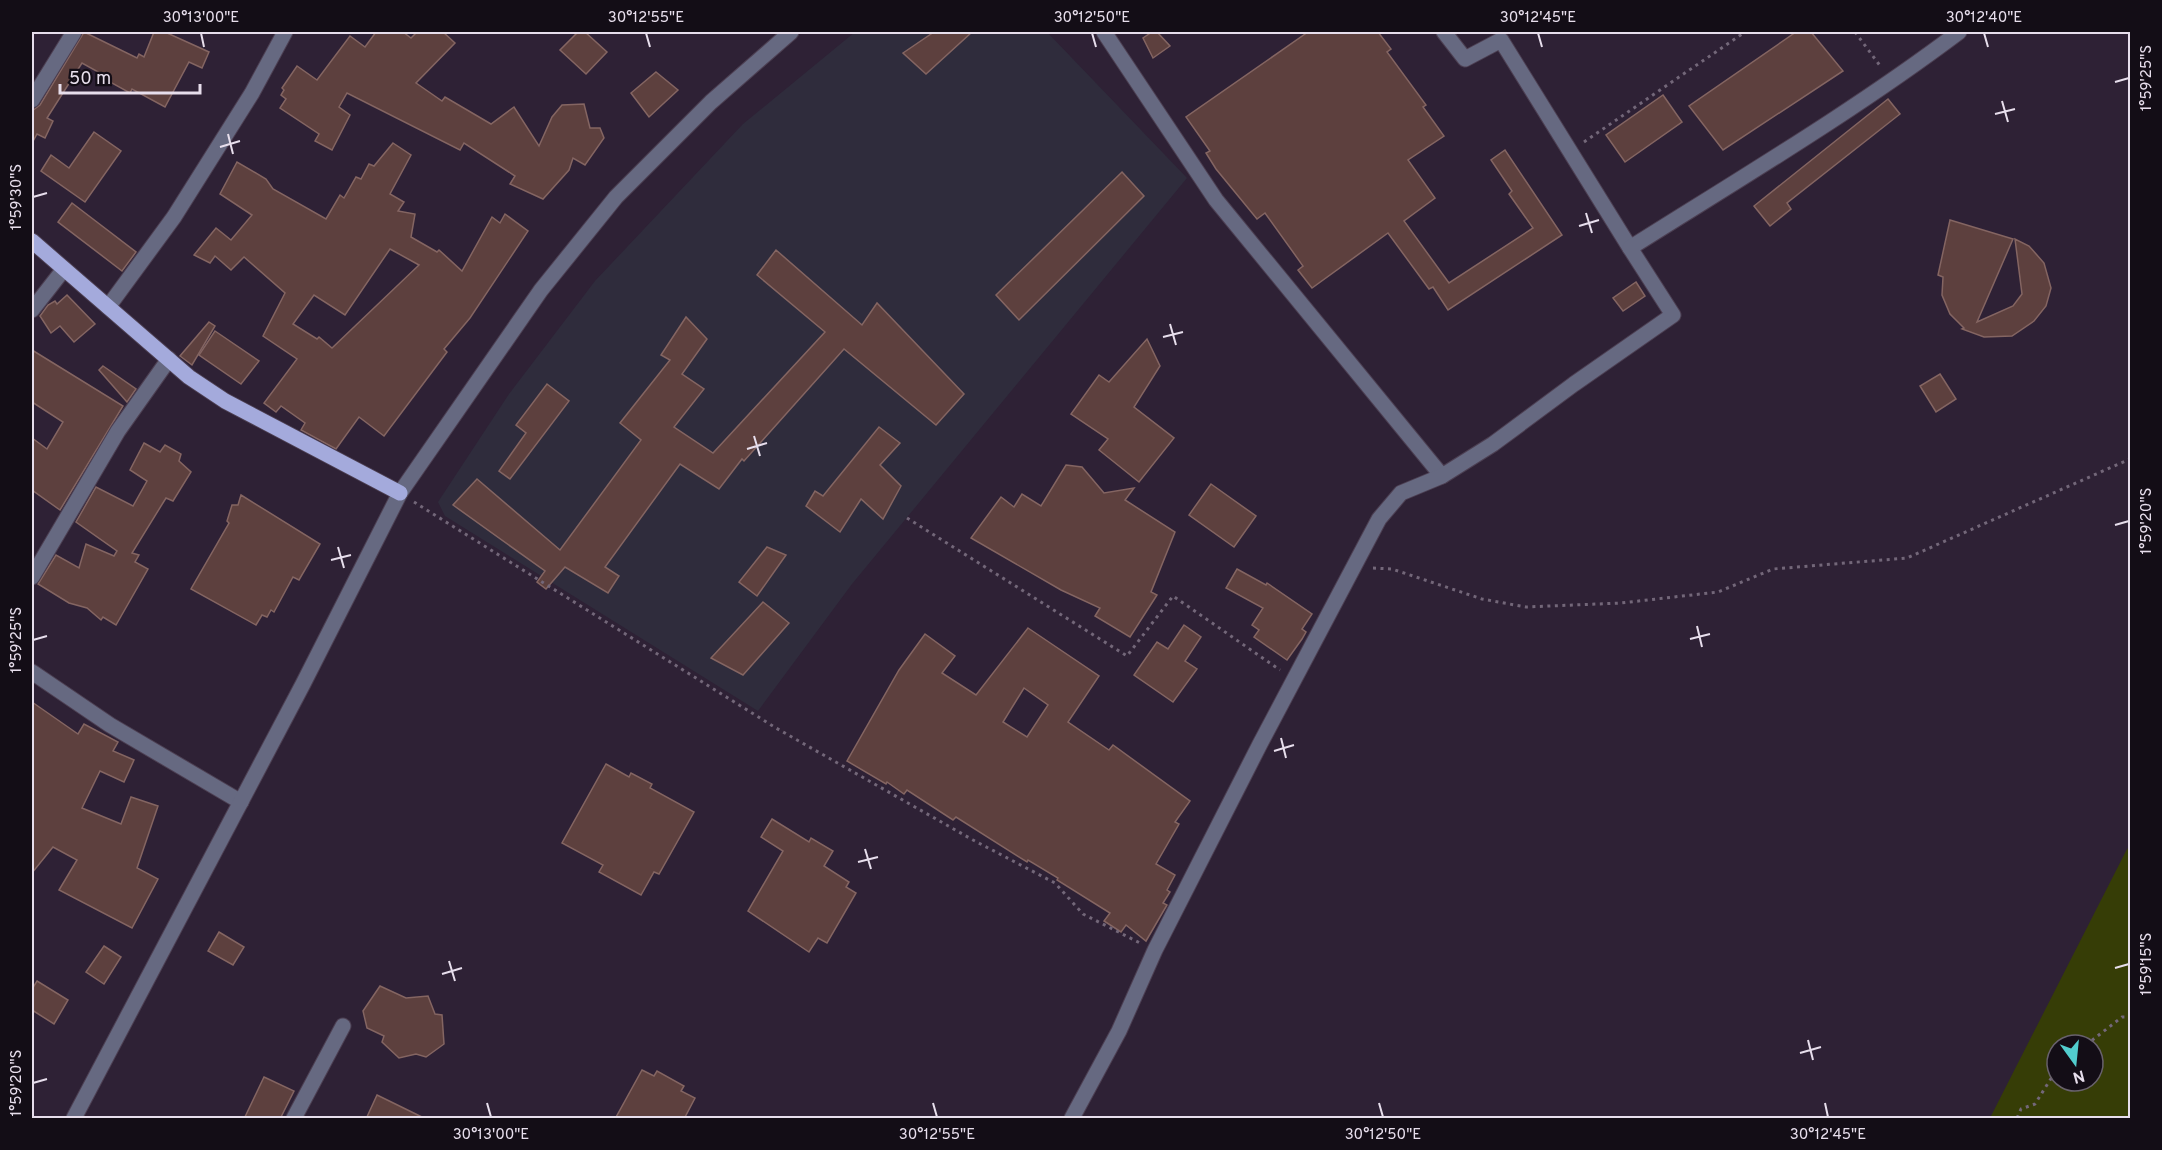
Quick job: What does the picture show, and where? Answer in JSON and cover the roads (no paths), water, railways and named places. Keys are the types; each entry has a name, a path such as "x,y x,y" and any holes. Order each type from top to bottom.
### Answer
{"main road":[{"path":"32,241 189,377 225,401 400,494"}],"street":[{"path":"32,100 74,32"},
{"path":"108,307 174,217 252,93 285,32"},
{"path":"74,1119 400,494 541,290 616,197 711,102 791,32"},
{"path":"1104,32 1215,200 1442,476"},
{"path":"1072,1119 1119,1030 1155,950 1379,519 1401,493 1442,476 1493,444 1673,315 1501,40 1465,59 1444,32"},
{"path":"1630,248 1891,81 1959,32"},
{"path":"32,309 64,269"},
{"path":"32,578 118,431 169,359"},
{"path":"32,672 110,725 241,802"},
{"path":"294,1119 343,1026"}]}
